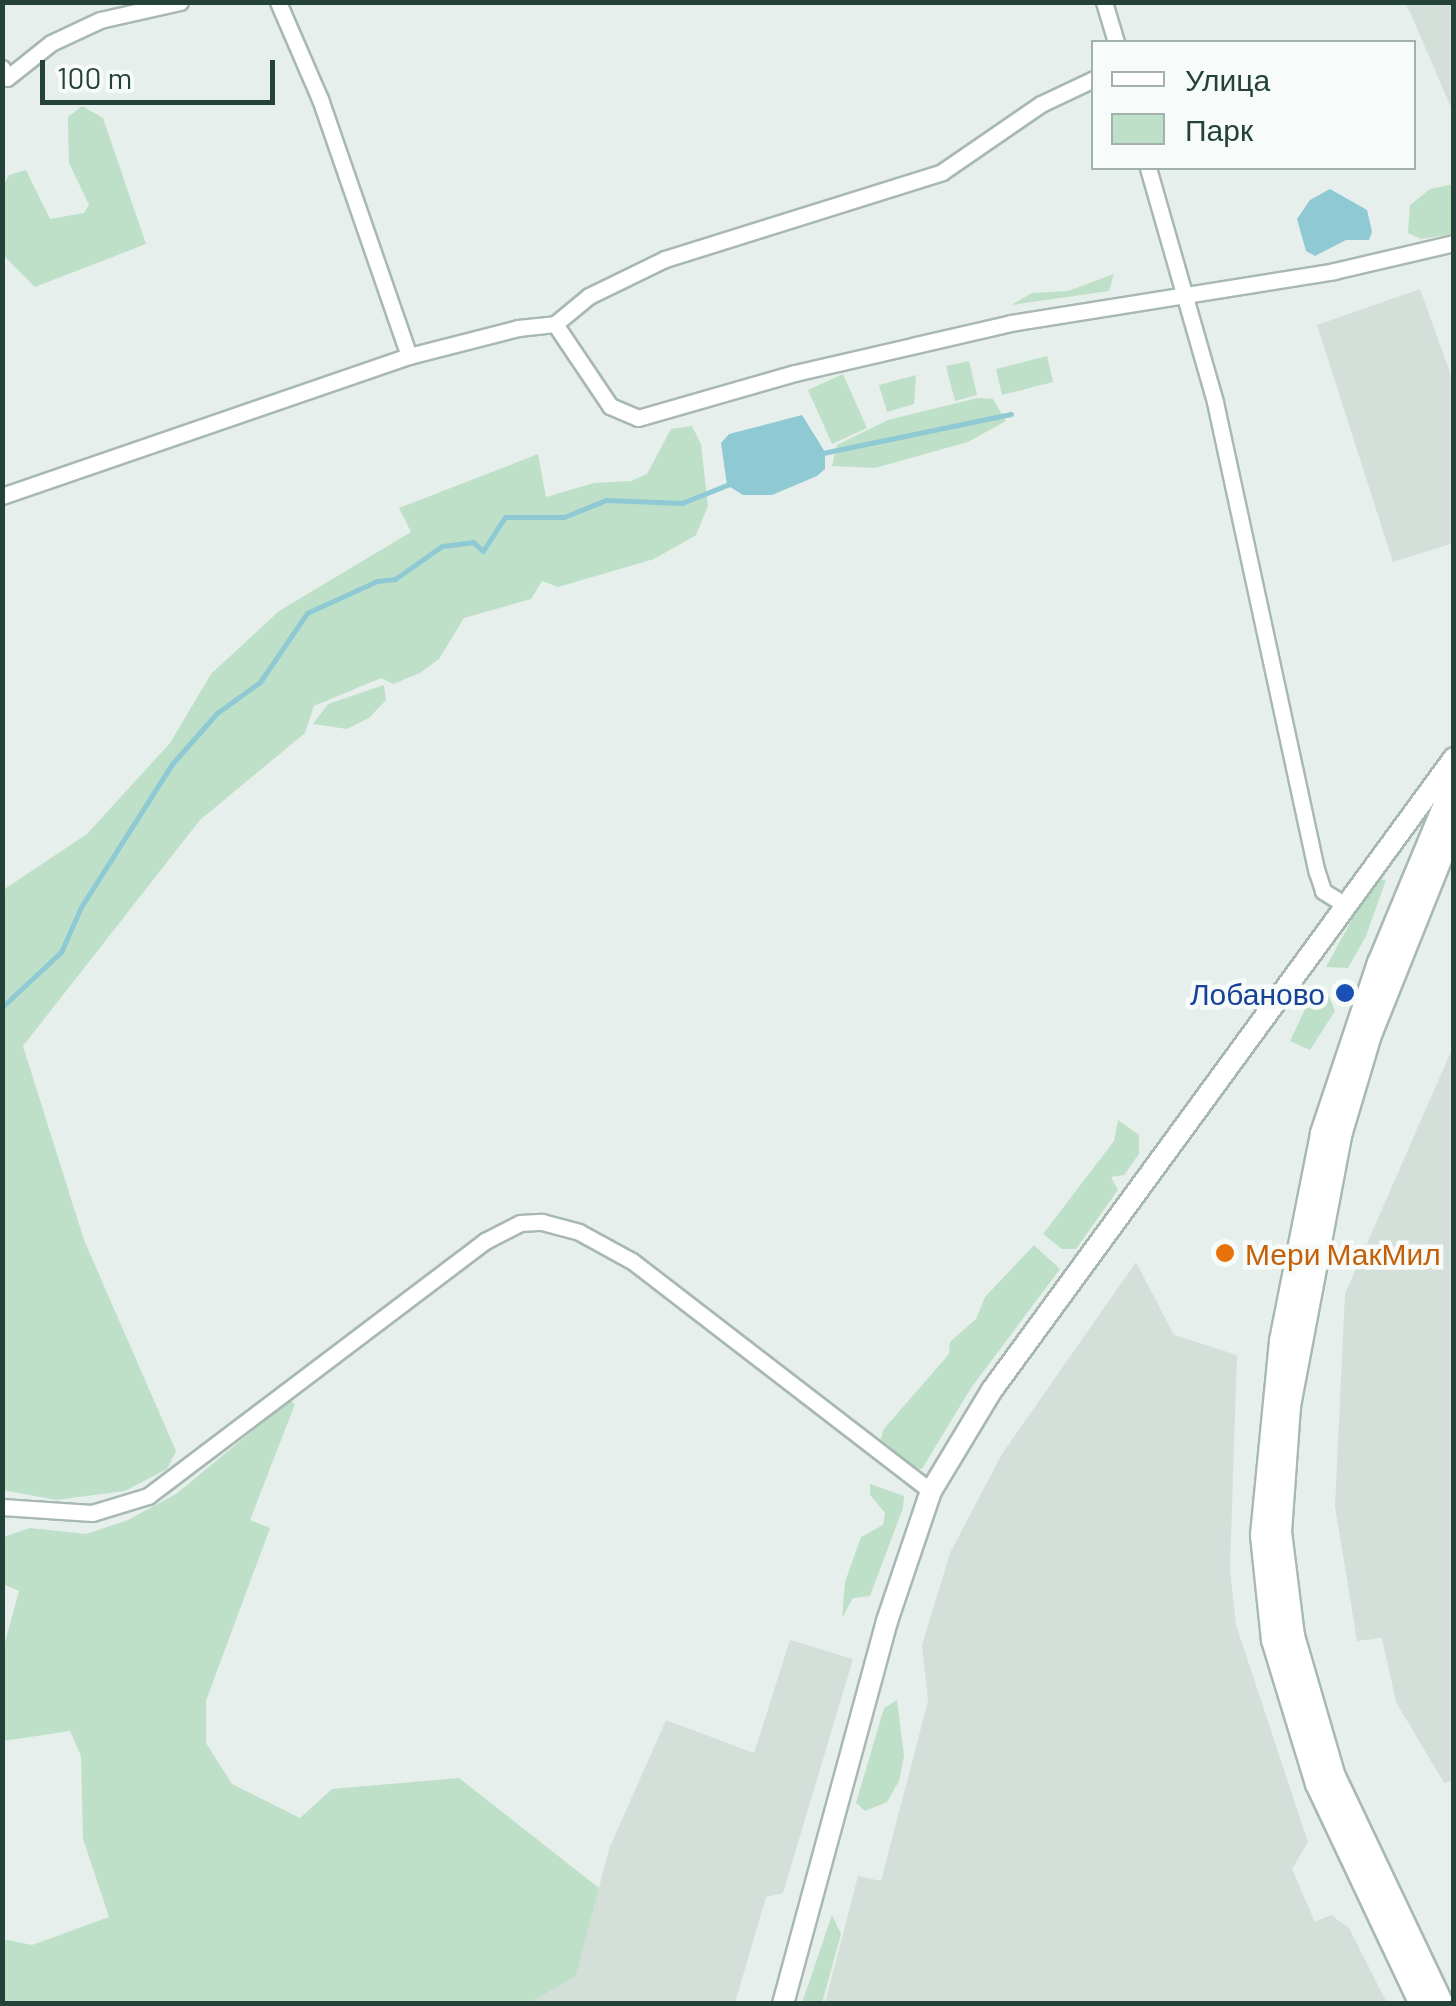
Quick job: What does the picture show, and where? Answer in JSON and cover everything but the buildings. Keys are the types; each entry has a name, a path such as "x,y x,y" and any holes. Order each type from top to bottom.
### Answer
{"main road":[{"path":"1442,2004 1334,1777 1293,1636 1280,1532 1289,1406 1328,1183 1370,1035 1454,783"},
{"path":"1421,2004 1317,1784 1274,1640 1262,1535 1282,1341 1322,1133 1432,852 1454,824"}],"street":[{"path":"2,68 7,78 51,42 100,20 180,2"},
{"path":"278,2 320,99 409,356"},
{"path":"1104,2 1115,40"},
{"path":"2,496 409,356 556,324 589,296 666,259 942,172 1041,104 1091,81"},
{"path":"1149,170 1187,297 1316,872 1323,891 1344,904"},
{"path":"556,324 610,406 638,418 795,373 1011,323 1187,297 1454,244"},
{"path":"783,2004 888,1621 931,1491 992,1390 1454,758"},
{"path":"1392,840 1432,852"},
{"path":"2,1507 92,1513 148,1496 485,1241 520,1223 542,1222 579,1232 632,1261 931,1491"}],"shaded area":[{"path":"1404,3 1453,3 1453,112 1410,12"},
{"path":"1420,289 1453,381 1453,543 1393,562 1317,325"},
{"path":"1453,1047 1454,1781 1444,1783 1396,1702 1382,1638 1357,1641 1335,1506 1345,1294"},
{"path":"1136,1262 1174,1335 1237,1355 1230,1568 1236,1625 1308,1842 1292,1869 1315,1922 1331,1915 1349,1928 1387,2003 825,2003 858,1876 881,1881 928,1701 922,1645 950,1553 1002,1454"},
{"path":"790,1640 853,1659 783,1893 766,1897 735,2003 528,2004 576,1976 609,1849 666,1720 754,1753"}],"green space":[{"path":"82,106 103,118 146,244 35,287 3,255 3,186 9,175 26,170 50,219 84,213 89,205 69,163 68,126 68,117"},
{"path":"1453,184 1453,234 1421,239 1408,233 1410,205 1430,189"},
{"path":"1114,274 1109,291 1011,305 1032,293 1068,291"},
{"path":"1047,356 1053,382 1002,395 996,369"},
{"path":"969,361 977,395 955,401 946,366"},
{"path":"843,374 867,428 832,444 808,390"},
{"path":"916,375 914,404 887,412 879,385"},
{"path":"977,398 993,399 1006,421 968,442 875,468 832,466 837,445 888,420"},
{"path":"692,426 701,444 708,506 696,535 654,559 558,587 542,581 531,599 464,618 439,659 420,673 393,684 381,678 314,706 305,733 200,820 23,1046 84,1240 176,1451 167,1469 125,1491 56,1500 3,1490 3,890 87,834 170,743 211,674 279,611 411,532 399,508 538,454 546,497 594,483 631,481 647,474 671,429"},
{"path":"384,685 386,700 369,718 347,729 313,724 328,704"},
{"path":"1374,879 1386,880 1366,936 1348,968 1326,967"},
{"path":"1315,988 1326,990 1335,1011 1310,1050 1290,1041"},
{"path":"1118,1120 1139,1135 1139,1154 1124,1175 1111,1177 1118,1190 1076,1249 1062,1249 1043,1234 1114,1141"},
{"path":"1034,1245 1060,1269 971,1388 922,1469 910,1469 889,1455 880,1442 883,1430 949,1354 950,1342 976,1319 985,1297"},
{"path":"290,1400 295,1404 250,1520 270,1528 206,1701 206,1743 232,1784 300,1818 332,1789 459,1778 599,1888 576,1976 528,2004 4,2003 3,1939 32,1945 109,1917 83,1839 81,1756 70,1731 3,1741 3,1649 19,1591 3,1584 3,1537 30,1528 86,1534 128,1520 176,1494"},
{"path":"870,1484 904,1496 903,1508 870,1596 853,1598 842,1618 845,1582 861,1537 883,1525 885,1513 870,1495"},
{"path":"897,1700 904,1756 899,1781 887,1802 865,1811 856,1803 884,1708"},
{"path":"832,1915 841,1934 822,2003 802,2003"}],"water":[{"path":"1330,189 1367,210 1372,232 1369,240 1346,240 1315,256 1306,251 1297,219 1310,200"},
{"path":"802,415 825,452 825,469 772,495 743,495 727,485 721,443 729,434"}],"waterway":[{"path":"818,454 1011,414"},
{"path":"2,1007 61,952 81,907 172,764 217,713 260,682 307,613 377,581 395,579 442,546 473,542 483,551 505,517 564,517 606,500 682,503 732,483"}],"place":[{"name":"Лобаново","path":"1345,993"},
{"name":"Мери МакМил","path":"1225,1253"}]}
